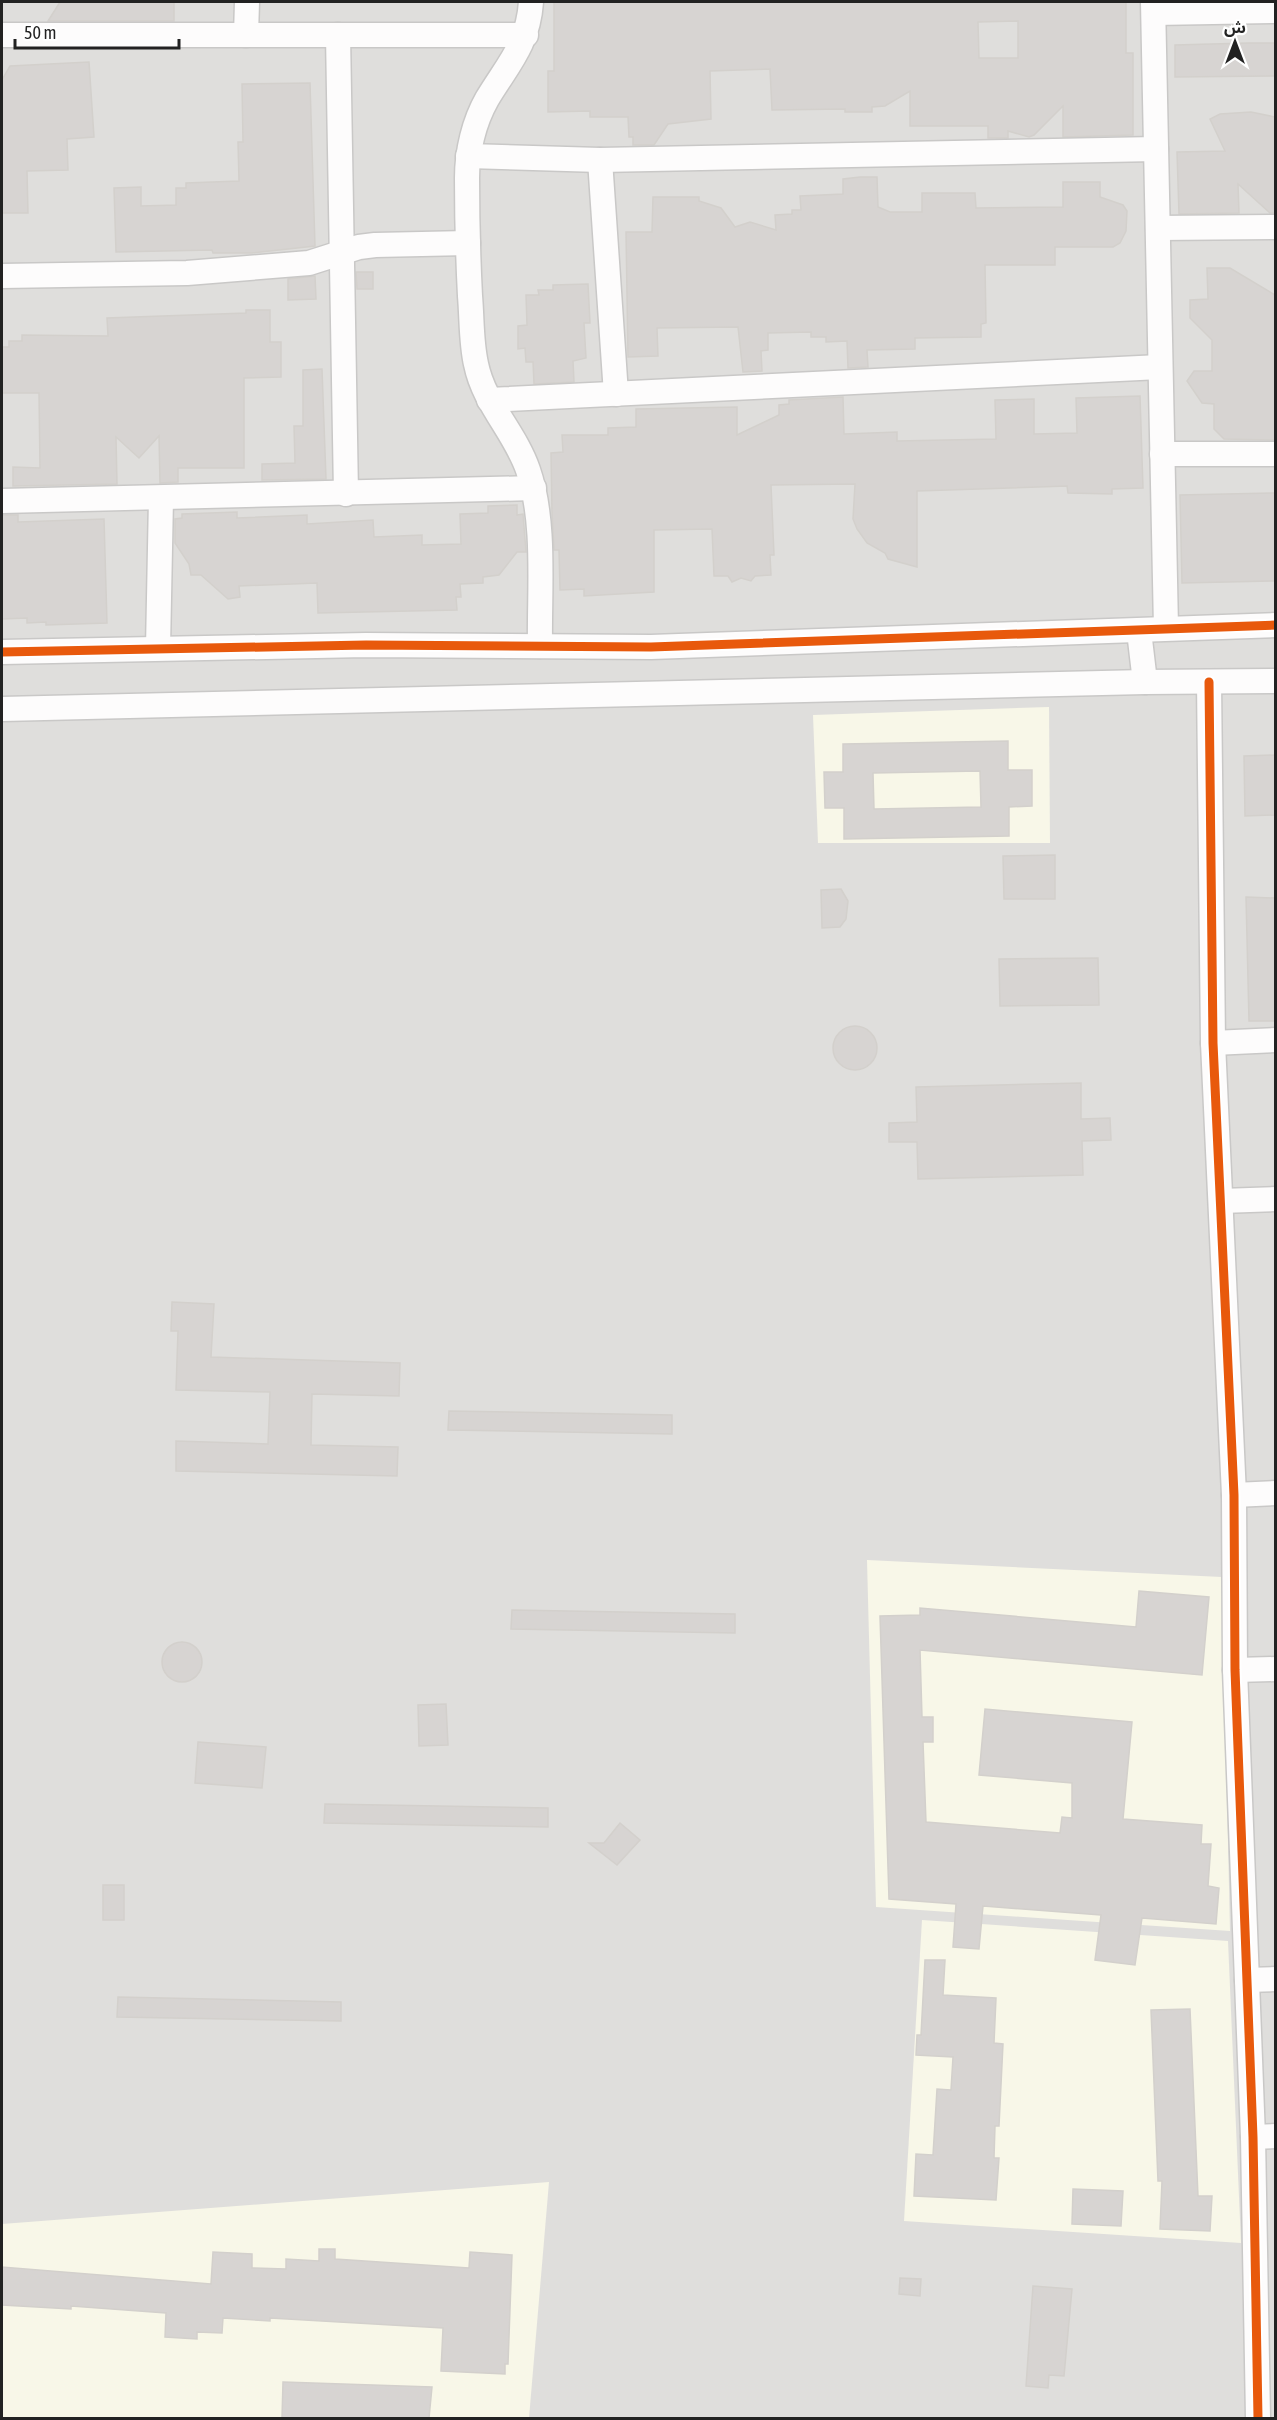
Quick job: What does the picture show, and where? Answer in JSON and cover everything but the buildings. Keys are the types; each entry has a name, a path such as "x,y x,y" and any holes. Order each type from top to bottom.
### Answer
{"street":[{"path":"246,35 247,2"},
{"path":"531,2 526,35 516,56 478,118 468,156 468,243 473,348 482,385 522,457 534,488 538,518 540,646"},
{"path":"1166,628 1153,7 1275,11"},
{"path":"2,35 526,35"},
{"path":"338,35 346,494"},
{"path":"468,156 600,160 1156,148"},
{"path":"600,160 616,394"},
{"path":"1158,228 1275,227"},
{"path":"2,276 187,273 309,263 341,252 375,246 468,243"},
{"path":"489,400 1160,367"},
{"path":"1162,454 1275,454"},
{"path":"2,501 534,488"},
{"path":"158,648 161,498"},
{"path":"2,652 366,645 651,647 1275,625"},
{"path":"1138,631 1145,682"},
{"path":"2,709 1145,682 1275,681"},
{"path":"1209,682 1213,1043 1234,1495 1235,1670 1247,1980 1264,2136 1257,2418"},
{"path":"1213,1043 1275,1040"},
{"path":"1221,1201 1275,1200"},
{"path":"1234,1495 1275,1493"},
{"path":"1235,1670 1275,1668"},
{"path":"1247,1980 1275,1979"}],"shaded area":[{"path":"2,2 1275,2 1275,2418 2,2418"},
{"path":"1049,707 1050,843 818,843 813,715"},
{"path":"867,1560 1222,1577 1230,1931 876,1907"},
{"path":"922,1920 1228,1941 1241,2243 904,2221"},
{"path":"549,2182 529,2418 2,2418 2,2224"}],"cycle path":[{"path":"2,652 366,645 651,647 1276,625"},
{"path":"1209,682 1213,1043 1234,1495 1235,1670 1253,2137 1258,2418"}]}
